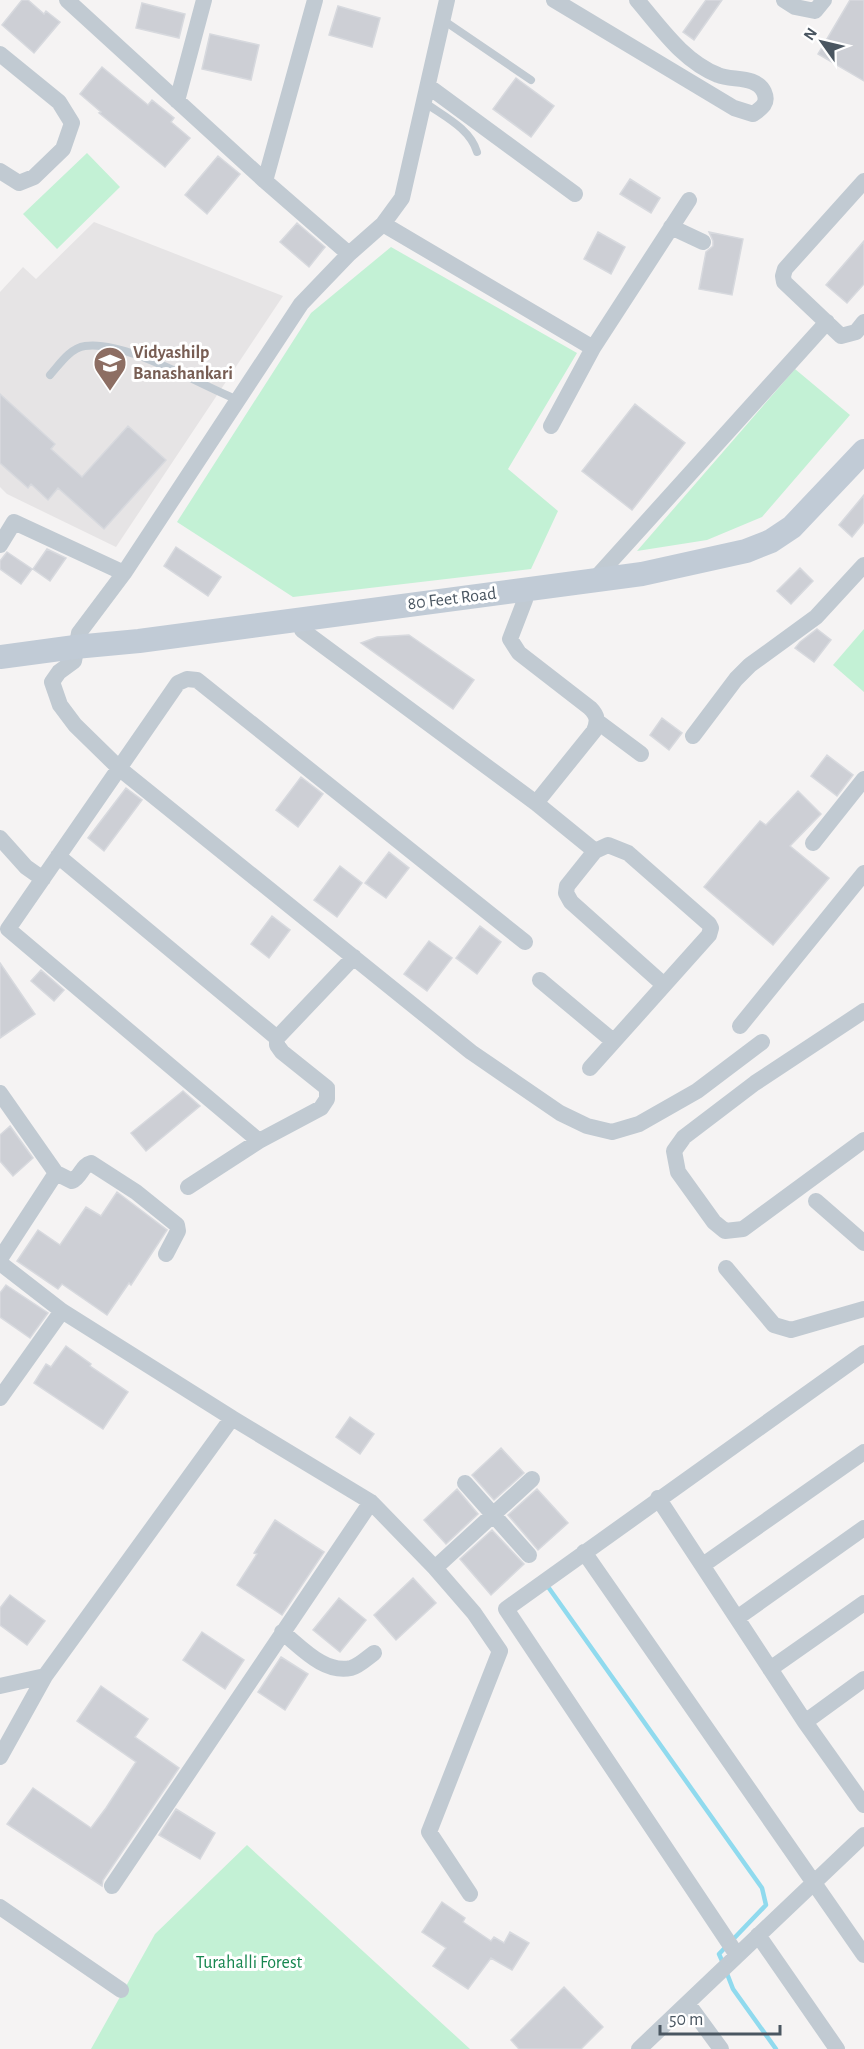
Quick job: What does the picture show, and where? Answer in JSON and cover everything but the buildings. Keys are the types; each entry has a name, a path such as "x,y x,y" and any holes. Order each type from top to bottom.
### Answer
{"main road":[{"name":"80 Feet Road","path":"0,670 139,641 642,574 746,551 771,541 801,519 864,451"},
{"name":"80 Feet Road","path":"0,657 75,654 302,630 643,585 735,565 763,556 788,544 809,526 864,466"}],"street":[{"path":"67,0 264,181 349,254"},
{"path":"177,101 204,0"},
{"path":"264,181 315,0"},
{"path":"447,0 402,198 383,224 349,254 301,304 124,573 79,633 75,654 52,682 60,705 75,725 120,769 471,1052 560,1113 587,1126 612,1132 639,1124 697,1090 762,1042"},
{"path":"554,0 734,108 753,114 763,108 764,91 756,83 720,76 698,65 679,48 637,0"},
{"path":"784,0 795,7 815,11 824,0"},
{"path":"0,54 59,102 72,123 63,149 34,177 19,183 0,171"},
{"path":"428,86 575,194"},
{"path":"864,181 785,269 783,276 784,282 841,336 856,332 864,322"},
{"path":"551,426 593,348 689,200"},
{"path":"383,224 593,348"},
{"path":"671,227 703,242"},
{"path":"593,581 827,322"},
{"path":"0,545 14,522 124,573"},
{"path":"693,736 736,679 764,655 816,617 864,565"},
{"path":"525,600 510,639 519,653 596,713 598,722 594,731 536,803"},
{"path":"302,630 536,803 595,851"},
{"path":"259,1141 8,929 178,683 187,679 197,680 525,942"},
{"path":"598,722 641,754"},
{"path":"813,843 864,778"},
{"path":"0,838 26,867 43,879"},
{"path":"590,1068 709,935 711,928 628,853 608,845 595,851 567,886 567,893 571,902 664,985"},
{"path":"58,856 277,1038"},
{"path":"740,1026 864,873"},
{"path":"188,1188 259,1141 321,1108 327,1099 327,1088 282,1052 277,1045 277,1038 354,957"},
{"path":"540,980 613,1041"},
{"path":"864,1011 755,1083 684,1137 674,1151 678,1172 714,1222 724,1231 743,1229 864,1140"},
{"path":"739,1059 755,1083"},
{"path":"0,1093 56,1173 72,1181 76,1180 87,1164 91,1163 136,1192 177,1225 178,1231 166,1254"},
{"path":"56,1173 0,1261 62,1311 371,1502 435,1568 474,1613 500,1651 429,1832 470,1894"},
{"path":"816,1201 864,1243"},
{"path":"726,1268 774,1325 791,1330 864,1309"},
{"path":"0,1398 62,1311"},
{"path":"736,1955 506,1609 658,1498 864,1353"},
{"path":"0,1757 45,1676 232,1418"},
{"path":"703,1565 864,1452"},
{"path":"435,1568 532,1479"},
{"path":"465,1483 529,1555"},
{"path":"658,1498 805,1722 864,1805"},
{"path":"112,1886 371,1502"},
{"path":"737,1618 864,1528"},
{"path":"584,1552 864,1955"},
{"path":"770,1669 864,1603"},
{"path":"282,1632 319,1662 336,1669 353,1668 374,1653"},
{"path":"0,1686 45,1676"},
{"path":"805,1722 864,1679"},
{"path":"639,2049 864,1835"},
{"path":"0,1907 121,1990"},
{"path":"758,1935 837,2049"},
{"path":"688,2004 721,2049"}],"lane":[{"path":"443,20 531,80"},
{"path":"424,102 474,140 477,152"},
{"path":"50,375 75,350 86,346 112,348 177,372 238,400"}],"shaded area":[{"name":"Vidyashilp Banashankari","path":"94,222 283,296 116,547 7,494 0,487 0,292 23,267 36,279"}],"green space":[{"path":"87,153 120,187 57,249 23,214"},
{"path":"391,247 577,353 508,469 558,511 531,569 293,597 177,522 311,313"},
{"path":"795,369 850,415 762,517 707,540 637,551"},
{"path":"864,629 864,692 833,665"},
{"name":"Turahalli Forest","path":"247,1845 470,2049 91,2049 155,1934"}],"waterway":[{"path":"546,1584 762,1888 766,1905 719,1954 723,1963"},
{"path":"726,1971 733,1989 776,2049"}],"place":[{"name":"Vidyashilp Banashankari","path":"110,392"}]}
